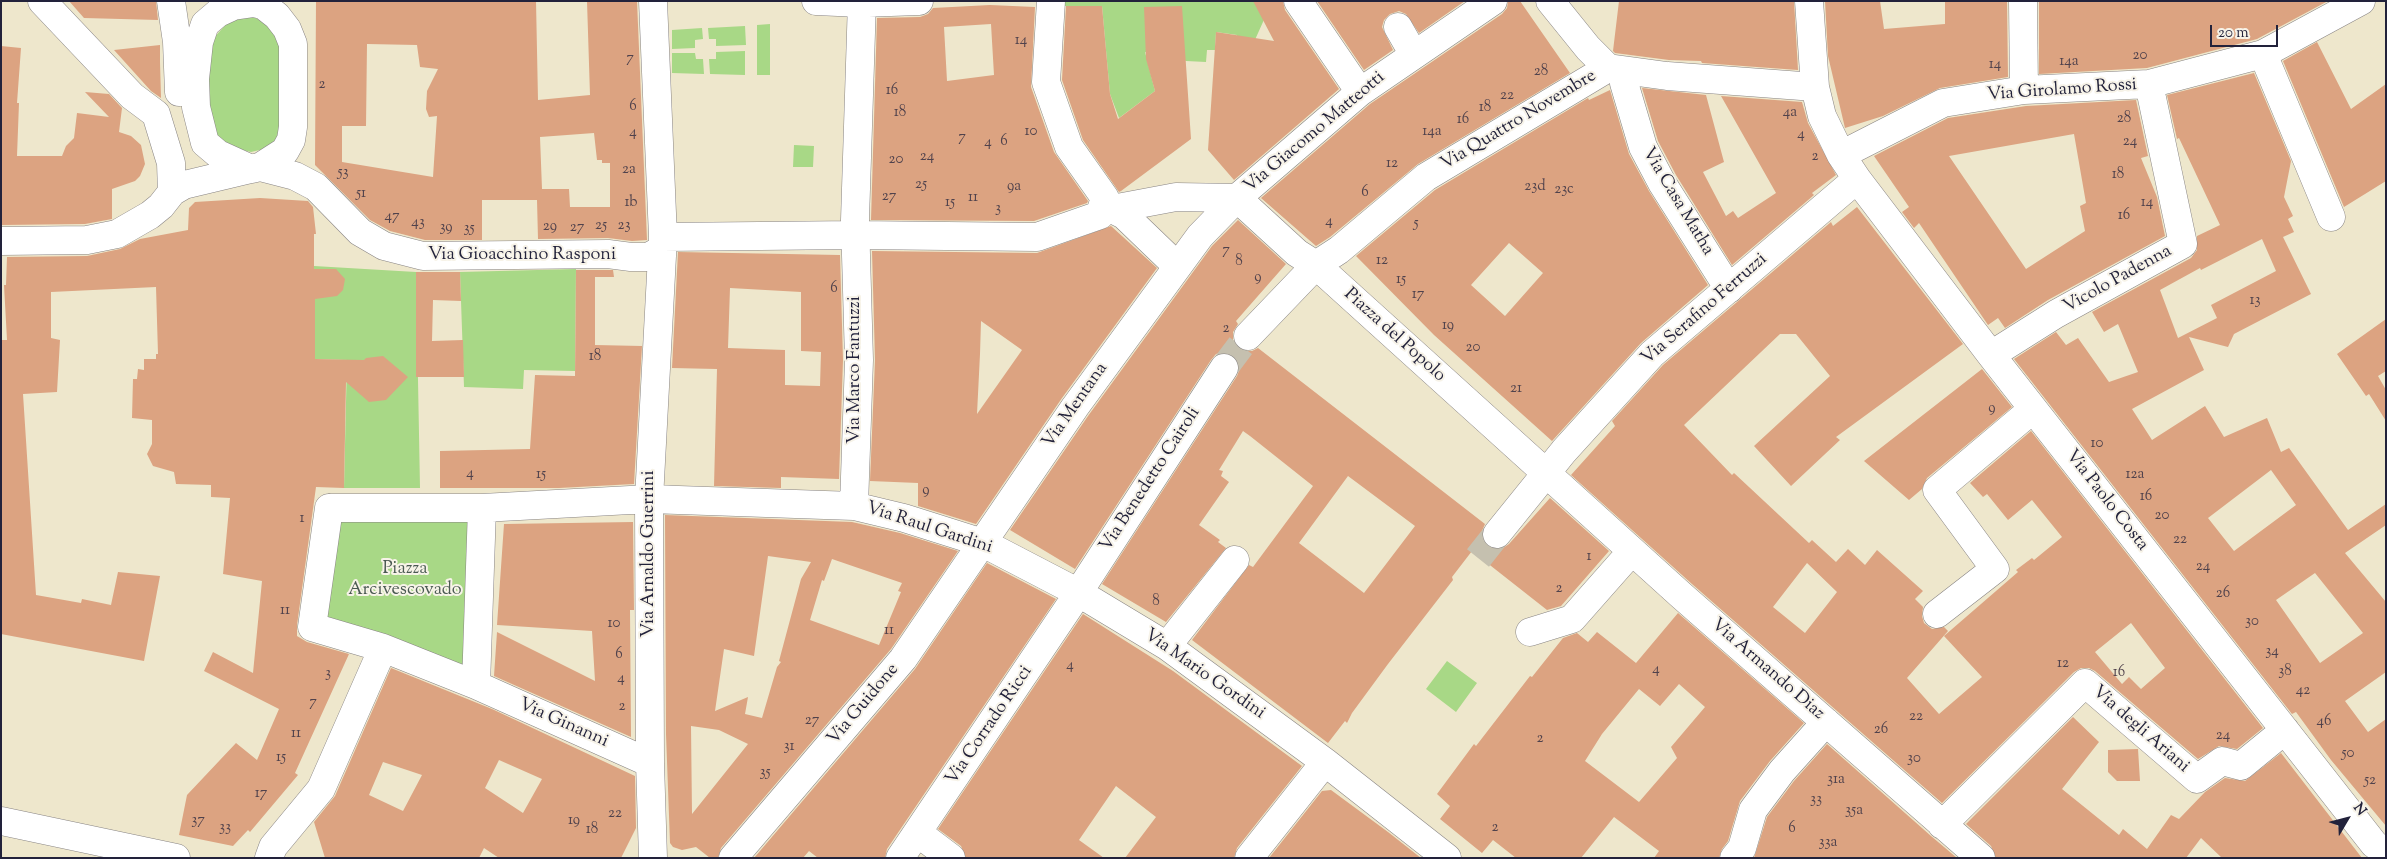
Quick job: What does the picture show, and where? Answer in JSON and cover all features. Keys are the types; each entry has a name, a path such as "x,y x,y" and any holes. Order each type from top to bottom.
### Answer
{"street":[{"path":"42,1 132,96 168,108 193,126 218,154 255,168"},
{"path":"171,1 177,42 168,108 172,192"},
{"name":"Via Arnaldo Guerrini","path":"653,1 662,243 640,500 653,858"},
{"path":"816,1 919,1"},
{"path":"1050,1 1046,82 1069,148 1104,198 1105,210"},
{"path":"1298,1 1360,92"},
{"name":"Via Giacomo Matteotti","path":"1174,268 1200,236 1237,198 1360,92 1493,1"},
{"path":"1550,1 1588,48 1616,75"},
{"name":"Via Paolo Costa","path":"1809,1 1815,87 1822,116 1841,155 1857,179 1991,355 2377,846"},
{"path":"2023,1 2024,90"},
{"name":"Via Girolamo Rossi","path":"1841,155 1942,103 2024,90 2149,84 2263,54 2361,1"},
{"path":"206,142 196,107 195,79 199,42 205,24 218,13 233,6 266,2"},
{"path":"1,241 87,240 117,234 150,215 172,192 195,181 255,168 285,151 291,140 293,127 293,44 287,29 277,16 263,6 266,2"},
{"name":"Via Marco Fantuzzi","path":"854,506 859,360 856,235 862,2"},
{"path":"1398,27 1414,55"},
{"path":"2263,54 2331,217"},
{"name":"Via Quattro Novembre","path":"1316,265 1339,250 1426,176 1616,75 1667,76 1815,87"},
{"name":"Via Casa Matha","path":"1616,75 1643,147 1662,183 1730,289"},
{"path":"168,108 195,79"},
{"name":"Vicolo Padenna","path":"1991,355 2056,314 2183,244 2149,84"},
{"name":"Via Gioacchino Rasponi","path":"255,168 295,176 316,187 360,232 384,246 423,256 608,254 648,257 662,243 856,235"},
{"name":"Via Serafino Ferruzzi","path":"1550,477 1564,451 1620,387 1652,354 1857,179"},
{"path":"856,235 1038,237 1105,210 1176,197 1237,198"},
{"name":"Piazza del Popolo","path":"1237,198 1297,253 1316,265 1550,477"},
{"path":"1105,210 1124,215 1174,268"},
{"path":"1248,336 1316,265"},
{"name":"Via Mentana","path":"983,543 1075,407 1174,268"},
{"name":"Via Benedetto Cairoli","path":"1079,593 1224,368"},
{"path":"1937,614 1995,569 1937,490 2033,408"},
{"path":"1497,534 1550,477"},
{"name":"Via Armando Diaz","path":"1550,477 1942,826 1982,858"},
{"name":"Via Raul Gardini","path":"482,508 640,500 854,506 904,518 983,543 1079,593"},
{"path":"329,508 482,508 476,685 383,648 312,627 329,508"},
{"name":"Via Guidone","path":"733,858 903,659 983,543"},
{"path":"1530,632 1572,619 1632,551"},
{"path":"1167,646 1235,560"},
{"name":"Via Mario Gordini","path":"1079,593 1167,646 1325,762 1447,858"},
{"name":"Via Corrado Ricci","path":"900,858 1079,593"},
{"path":"269,858 273,847 321,789 383,648"},
{"name":"Via degli Ariani","path":"1942,826 2085,684 2197,779 2222,761 2241,766 2285,730"},
{"name":"Via Ginanni","path":"476,685 650,763"},
{"path":"1734,858 1742,848 1752,810 1782,770 1826,722"},
{"path":"1249,858 1325,762"},
{"path":"1,821 176,858"},
{"path":"918,833 951,858"}],"green space":[{"path":"1062,1 1253,1 1267,13 1254,42 1237,37 1237,35 1216,32 1215,50 1207,50 1206,62 1186,61 1145,52 1155,91 1119,118 1110,94 1102,6 1062,6"},
{"path":"253,17 264,22 282,44 282,136 264,149 251,152 242,150 219,139 208,120 208,53 211,41 229,21"},
{"path":"770,24 770,75 757,75 757,25"},
{"path":"745,26 746,45 716,46 716,39 709,39 708,28"},
{"path":"702,28 703,39 695,40 695,48 672,49 672,30"},
{"path":"745,51 745,75 710,74 709,59 716,59 716,52"},
{"path":"672,53 695,53 696,59 703,59 704,74 672,73"},
{"path":"794,145 814,146 813,167 793,167"},
{"path":"314,266 416,272 420,488 344,488 347,360 315,359"},
{"path":"576,269 575,371 524,370 523,389 464,387 460,272"},
{"name":"Piazza Arcivescovado","path":"339,518 474,519 464,665 326,620"},
{"path":"1447,661 1477,683 1456,712 1426,689"}],"building":[{"path":"69,1 156,1 158,20 84,18"},
{"path":"316,1 536,1 538,100 590,95 587,1 637,1 647,240 632,241 608,238 538,239 537,200 482,200 482,240 425,240 390,231 370,220 315,165","holes":["367,44 417,45 420,67 438,69 427,91 426,109 429,117 437,116 433,177 342,162 342,126 366,126","594,133 597,160 602,160 602,163 610,163 610,207 570,207 569,189 542,189 540,137"]},
{"path":"1253,1 1283,1 1285,10 1339,89 1234,180 1208,150 1216,32 1274,41"},
{"path":"1317,1 1465,1 1419,33 1406,14 1399,11 1390,14 1384,20 1382,27 1393,50 1364,70"},
{"path":"1508,1 1520,1 1570,73 1418,164 1330,237 1316,246 1261,198 1370,104 1502,14 1507,8"},
{"path":"1619,1 1794,1 1798,70 1669,60 1615,53 1613,51"},
{"path":"1825,1 1880,1 1884,29 1945,24 1945,1 2007,1 2008,77 1940,88 1883,116 1845,128 1828,56"},
{"path":"2039,1 2328,1 2257,39 2147,68 2039,74"},
{"path":"990,5 1035,7 1031,87 1054,152 1088,201 1087,203 1034,221 871,220 877,18 920,17 928,14 933,8","holes":["991,24 994,75 947,81 944,27"]},
{"path":"1066,6 1102,6 1110,94 1118,119 1155,91 1146,59 1144,7 1182,6 1191,139 1119,192 1083,140 1062,80"},
{"path":"2317,42 2351,109 2386,84 2386,181 2344,207 2283,61"},
{"path":"160,45 161,98 151,91 114,50"},
{"path":"1,46 21,48 17,103 19,103 17,156 62,156 66,146 74,138 77,113 109,117 85,92 109,94 122,108 119,132 131,136 141,145 145,164 140,176 135,181 112,189 112,219 85,224 1,225"},
{"path":"2254,73 2291,161 2284,197 2293,216 2288,219 2294,232 2283,237 2311,294 2234,334 2228,347 2189,337 2204,370 2132,409 2152,440 2205,406 2224,437 2267,418 2281,452 2289,448 2348,530 2386,504 2386,525 2345,553 2386,602 2386,672 2345,701 2368,732 2386,719 2386,826 2331,760 2296,712 2292,714 2014,359 2056,332 2066,345 2078,338 2109,382 2138,372 2118,324 2104,332 2092,312 2191,258 2197,250 2197,236 2220,225 2179,138 2177,139 2167,95","holes":["2262,239 2276,271 2211,305 2217,318 2178,338 2160,290 2200,268 2201,270","2271,470 2296,505 2234,551 2208,518","2315,573 2363,633 2320,663 2276,600"]},
{"path":"1642,88 1706,95 1724,162 1703,172 1726,216 1733,211 1738,218 1776,193 1721,96 1802,102 1808,123 1836,175 1812,193 1814,195 1732,265 1676,175 1658,141"},
{"path":"1610,90 1629,154 1649,191 1708,285 1641,343 1552,441 1434,335 1356,256 1435,190 1588,98 1589,100","holes":["1509,243 1543,273 1505,316 1471,285"]},
{"path":"2136,100 2148,156 2141,158 2157,197 2165,236 2048,300 2005,328 1998,318 1988,325 1919,223 1914,228 1902,212 1909,207 1874,156 1948,118 2026,106","holes":["2074,134 2086,203 2080,206 2085,231 2026,269 1949,156"]},
{"path":"260,198 308,201 313,207 316,234 314,234 314,269 336,269 345,279 343,290 337,296 315,299 315,359 364,360 366,358 383,356 408,377 386,400 369,402 346,382 344,488 316,487 297,636 307,642 349,654 295,773 298,775 250,832 248,830 233,846 179,835 187,795 236,743 257,760 279,709 204,671 213,652 253,673 262,581 223,574 230,498 211,497 211,485 176,484 174,472 153,466 147,454 152,444 152,420 132,418 133,379 137,379 138,369 144,370 144,359 156,359 156,354 158,354 156,287 51,292 51,338 60,340 57,392 23,394 36,595 81,603 82,599 111,605 118,572 160,576 144,661 1,634 1,340 7,340 4,285 6,285 7,257 87,256 120,249 140,239 188,230 189,208 195,202"},
{"path":"1857,207 1963,344 1836,437 1840,440 1791,486 1754,446 1830,376 1796,334 1780,334 1684,425 1732,475 1734,473 1809,543 1812,540 1836,562 1848,549 1865,565 1877,550 1923,591 1915,599 1923,607 1922,616 1924,623 1932,629 1944,627 1948,631 1907,678 1939,714 1982,677 1944,636 2018,572 2016,570 2032,558 2034,560 2062,537 2032,500 2008,520 1987,494 1983,497 1970,483 2031,431 2263,728 2237,749 2219,746 2198,759 2095,671 2089,668 2081,668 2074,672 1942,803 1692,584 1571,475 1615,426 1612,421 1663,365 1831,222 1833,226","holes":["1807,563 1837,592 1805,633 1773,607","2131,623 2165,668 2141,689 2129,677 2122,684 2095,652"]},
{"path":"1238,220 1286,264 1236,321 1238,324 1233,332 1233,340 1238,348 1252,351 1258,348 1485,524 1482,531 1482,539 1488,546 1495,549 1503,548 1509,544 1550,498 1609,551 1561,606 1547,610 1472,551 1452,577 1453,580 1352,713 1347,723 1345,721 1328,743 1192,640 1249,565 1253,567 1313,486 1243,431 1219,470 1223,471 1221,476 1229,482 1199,525 1220,540 1218,542 1226,548 1166,622 1102,584 1237,376 1240,368 1238,361 1233,355 1224,352 1216,354 1211,360 1075,569 1010,530 1088,416 1212,246","holes":["1348,476 1415,526 1364,593 1299,543"]},
{"path":"1111,226 1157,268 1062,398 976,524 918,506 918,483 870,481 875,360 872,251 1037,253","holes":["981,321 1022,350 977,414"]},
{"path":"678,252 840,255 843,360 839,479 781,477 781,488 714,486 717,369 672,368","holes":["730,288 801,292 801,351 821,352 820,386 785,385 785,350 728,348"]},
{"path":"576,270 613,270 614,277 595,277 595,345 642,346 634,484 559,488 440,488 440,451 530,449 535,375 575,376"},
{"path":"416,272 460,272 461,301 433,300 432,341 463,340 464,377 416,377"},
{"path":"2386,319 2386,371 2378,376 2386,390 2386,421 2369,394 2366,396 2337,354"},
{"path":"1982,369 2012,407 1927,478 1922,489 1909,500 1864,461"},
{"path":"665,515 852,522 900,533 958,551 891,649 721,848 718,858 710,858 696,847 682,850 673,847 670,843 666,734","holes":["768,556 811,562 801,579 779,661 781,662 777,667 762,718 745,714 748,697 715,711 724,649 754,656","832,559 902,583 898,591 901,592 879,645 810,620 822,580 824,581","691,726 719,730 748,744 692,814"]},
{"path":"633,522 634,610 630,610 631,737 494,676 497,632 595,681 592,631 497,625 504,524"},
{"path":"987,563 1056,599 887,849 885,858 818,858 809,851 803,858 754,858 915,669"},
{"path":"1678,613 1804,723 1770,761 1740,801 1728,841 1722,849 1719,858 1654,858 1659,851 1614,817 1581,858 1516,858 1493,840 1482,853 1440,819 1450,806 1437,794 1474,744 1476,746 1530,676 1532,677 1563,638 1577,633 1588,642 1597,632 1636,663","holes":["1679,684 1705,707 1671,747 1677,758 1639,802 1585,761 1602,734 1639,689 1660,706"]},
{"path":"1083,614 1173,671 1302,766 1237,848 1234,858 1125,858 1156,817 1116,786 1079,840 1104,858 966,858 961,846 938,829"},
{"path":"391,668 492,709 635,776 636,828 621,858 499,858 484,848 479,858 325,858 314,822 335,796","holes":["499,760 542,779 523,813 485,788","383,762 422,775 403,811 369,795"]},
{"path":"2073,717 2099,742 2062,789 2119,835 2123,829 2147,849 2171,815 2179,819 2205,792 2225,778 2245,781 2281,753 2362,858 2222,858 2201,838 2186,858 1996,858 1991,846 1966,824"},
{"path":"1827,744 1957,858 1754,858 1767,817 1794,781"},
{"path":"2138,749 2140,781 2117,781 2108,772 2108,750"},
{"path":"1331,790 1421,858 1269,858 1322,791"}],"tunnel":[{"path":"1224,368 1248,336"},
{"path":"1478,558 1497,534"}]}
